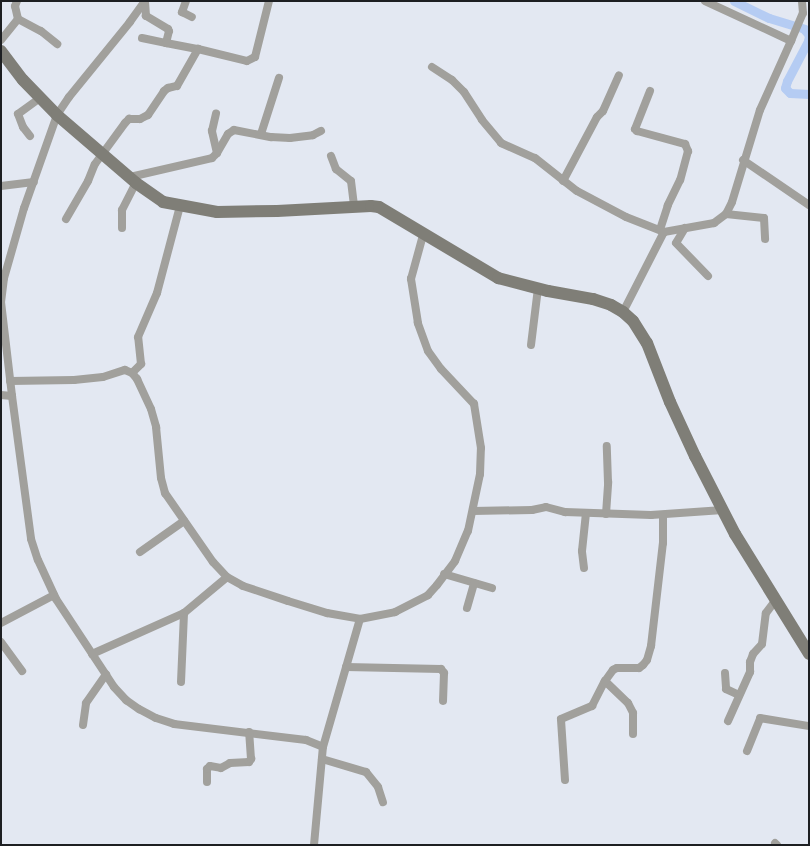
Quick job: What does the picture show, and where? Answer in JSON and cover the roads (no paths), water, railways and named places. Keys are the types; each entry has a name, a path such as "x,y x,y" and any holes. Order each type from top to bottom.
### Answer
{"street":[{"path":"17,1 15,6 18,19 41,31 57,44"},
{"path":"145,1 146,16 169,31 166,43"},
{"path":"145,1 130,22 69,97 57,115 24,208 3,286 1,302 31,539 38,560 54,595 92,654 126,700 156,718 174,724 306,740 324,747"},
{"path":"186,1 182,12 192,17"},
{"path":"142,38 198,49 247,61 252,60 255,57 269,1"},
{"path":"705,1 791,41"},
{"path":"432,67 452,80 464,92 482,120 501,143 535,158 577,191 620,214 662,231 714,223 726,214 732,202 743,160 760,110 803,13 802,1"},
{"path":"1,40 18,19"},
{"path":"66,219 88,181 95,164 125,123 129,120 140,119 148,116 164,91 181,83 198,49"},
{"path":"1,51 23,80 57,115 133,180 163,202 217,212 277,211 354,206 379,207 423,235 498,278 593,299 611,305 623,312 633,321 647,343 670,402 723,510 775,601 809,654"},
{"path":"563,181 597,117 603,111 619,75"},
{"path":"261,134 280,78"},
{"path":"623,312 662,231 668,205 680,180 688,151 685,144 637,132 636,129 650,91"},
{"path":"30,136 23,127 18,114 40,98"},
{"path":"216,113 212,131 217,153"},
{"path":"133,180 212,158 217,153 228,134 234,130 290,138 314,135 321,130"},
{"path":"331,156 335,167 351,181 354,206"},
{"path":"743,160 809,206"},
{"path":"122,228 122,210 133,180"},
{"path":"1,186 34,182"},
{"path":"132,373 141,364 138,337 157,293 180,206"},
{"path":"726,214 764,218 765,239"},
{"path":"685,228 676,243 708,276"},
{"path":"10,381 74,380 103,376 125,370 132,373 137,379 151,409 156,427 162,487 184,521 227,577 243,586 288,601 327,612 360,619 395,612 428,595 455,561 468,531 480,474 481,448 474,404 441,369 428,351 418,323 412,294 411,278 423,235"},
{"path":"531,345 538,288"},
{"path":"1,395 12,396"},
{"path":"606,514 608,482 607,446"},
{"path":"473,511 532,510 546,507 565,512 663,514 723,510"},
{"path":"584,568 582,551 586,513"},
{"path":"565,780 561,719 592,706 605,681 617,668 639,668 644,666 647,660 651,646 663,543 663,514"},
{"path":"140,552 184,521"},
{"path":"444,574 492,588"},
{"path":"92,654 184,613 227,577"},
{"path":"467,608 474,583"},
{"path":"1,623 54,595"},
{"path":"728,721 750,672 750,662 753,654 762,644 766,613 775,601"},
{"path":"181,682 184,613"},
{"path":"314,845 324,747 360,619"},
{"path":"1,642 22,671"},
{"path":"346,667 441,669 444,673 443,701"},
{"path":"726,673 726,689 740,695"},
{"path":"83,725 86,703 106,674"},
{"path":"605,681 628,703 634,713 633,734"},
{"path":"747,751 760,718 809,726"},
{"path":"207,782 207,769 210,766 221,768 230,763 249,762 251,759 248,732"},
{"path":"322,759 366,772 378,786 383,802"}],"waterway":[{"path":"734,1 769,18 804,29 809,35 808,41 787,81 785,88 790,93 809,94"}]}
